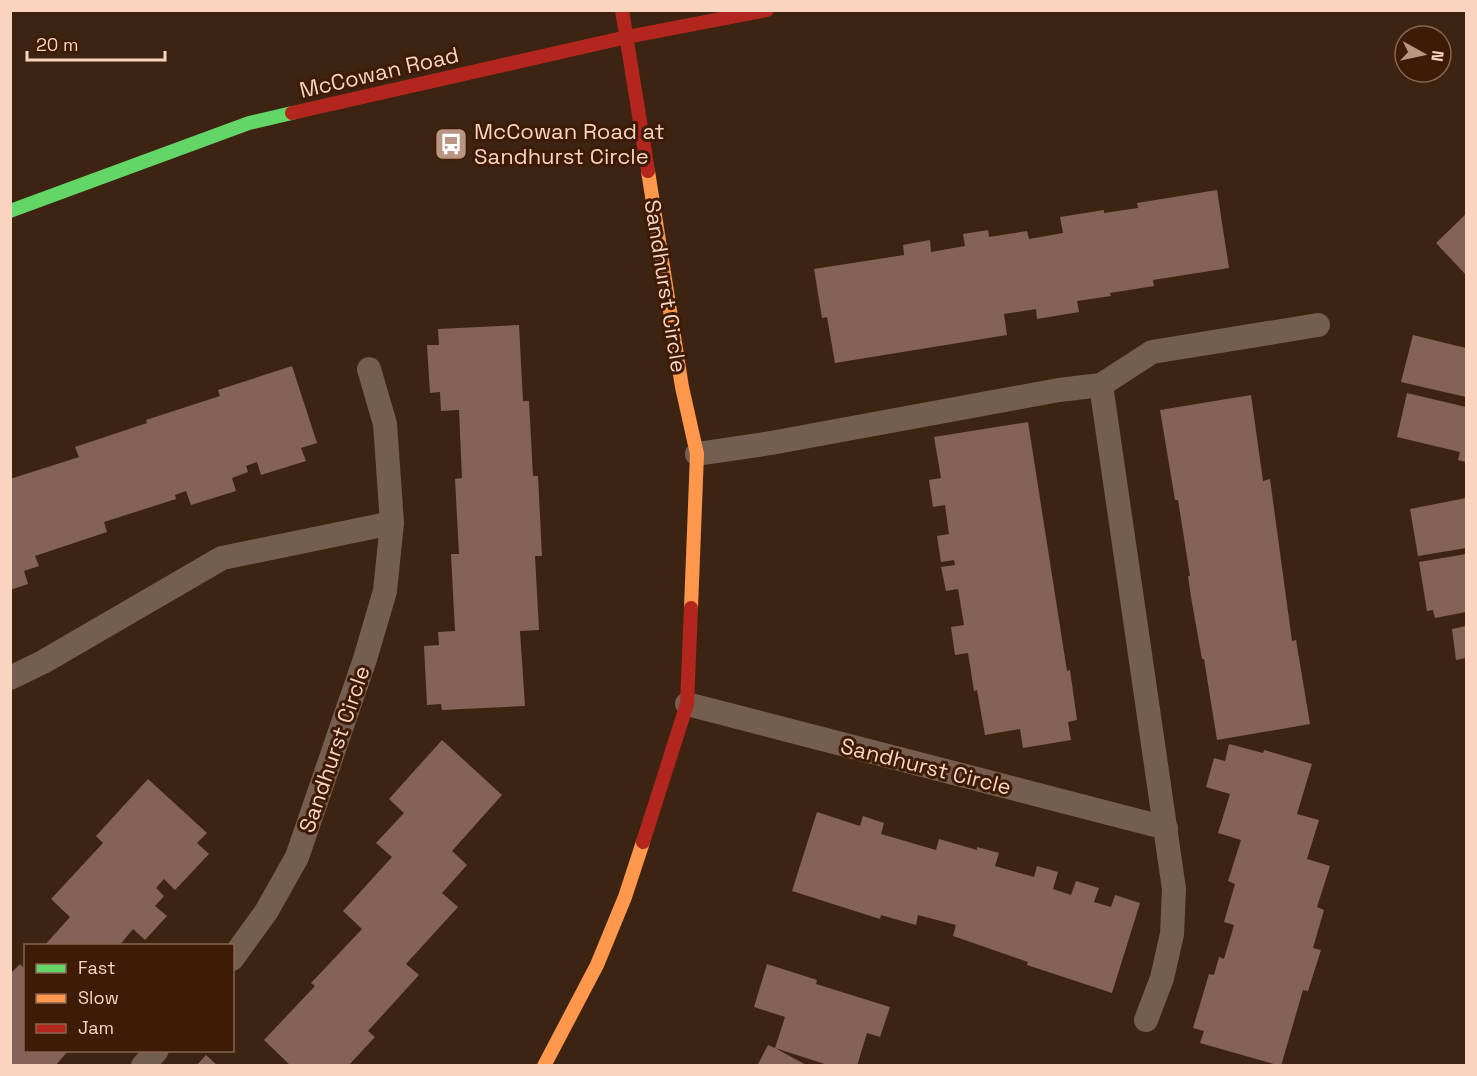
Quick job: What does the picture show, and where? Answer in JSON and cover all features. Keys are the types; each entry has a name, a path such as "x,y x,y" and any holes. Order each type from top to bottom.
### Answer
{"street":[{"name":"Sandhurst Circle","path":"544,1065 597,965 625,897 687,704 697,454 682,387 622,10"},
{"name":"McCowan Road","path":"10,211 249,123 627,37 767,10"}],"lane":[{"path":"697,454 771,443 1059,390 1101,385 1152,352 1318,324"},
{"name":"Sandhurst Circle","path":"234,956 266,912 297,857 385,591 392,523 385,424 369,369"},
{"path":"1101,385 1174,889 1172,934 1162,978 1146,1020"},
{"path":"10,678 43,662 222,558 392,523"},
{"name":"Sandhurst Circle","path":"687,704 1166,828"},
{"path":"143,1065 155,1052"}],"building":[{"path":"1217,190 1229,268 1153,280 1154,286 1077,301 1079,312 1037,319 1036,309 1004,314 1007,335 835,363 827,317 822,318 814,269 904,255 903,245 930,240 931,252 965,246 963,234 988,230 989,237 1027,231 1029,239 1063,233 1060,217 1104,210 1104,213 1138,208 1137,203"},
{"path":"1466,214 1466,275 1436,243"},
{"path":"519,325 523,401 529,401 533,476 538,476 542,556 535,556 539,630 520,631 525,706 442,710 441,704 427,705 424,646 439,645 438,632 455,631 451,554 459,554 455,479 462,478 459,410 441,411 440,392 430,393 427,345 439,345 438,329"},
{"path":"1413,335 1466,348 1466,397 1401,382"},
{"path":"292,366 317,443 301,448 306,461 261,475 257,462 246,466 248,472 232,478 236,491 191,505 186,491 175,495 176,499 104,522 107,532 35,556 39,566 24,571 28,584 10,590 10,479 79,457 75,447 147,423 146,420 220,396 218,390"},
{"path":"1407,393 1466,407 1466,462 1458,460 1460,452 1397,437"},
{"path":"1251,395 1263,481 1270,479 1292,641 1296,640 1310,724 1217,740 1191,597 1178,500 1175,500 1160,410"},
{"path":"1028,422 1067,671 1070,670 1077,720 1068,722 1071,740 1023,748 1020,729 985,735 977,690 974,691 968,653 955,655 951,627 964,625 958,589 946,591 941,567 955,565 954,560 941,562 937,536 949,534 945,505 933,507 929,480 941,478 934,437"},
{"path":"1466,498 1466,548 1418,556 1410,509"},
{"path":"1466,554 1466,612 1435,618 1433,610 1427,611 1419,562"},
{"path":"1466,626 1466,658 1456,660 1452,629"},
{"path":"442,740 502,795 452,851 467,865 442,893 458,907 406,964 419,975 368,1031 375,1037 348,1066 291,1066 264,1040 315,986 311,983 362,929 343,911 392,857 376,843 404,813 389,799"},
{"path":"1229,744 1263,753 1264,750 1312,764 1297,814 1319,820 1307,859 1330,866 1317,907 1324,910 1313,948 1321,950 1308,991 1303,990 1281,1066 1200,1043 1204,1031 1193,1028 1209,974 1214,975 1219,957 1224,959 1234,925 1224,922 1235,884 1228,881 1241,840 1218,833 1230,794 1206,787 1214,758 1225,761"},
{"path":"148,779 207,833 197,843 209,854 175,890 164,879 156,888 164,896 155,906 167,916 145,940 133,929 121,944 46,944 70,917 51,899 103,843 96,836"},
{"path":"817,812 860,826 863,816 884,823 881,834 936,850 939,839 977,850 977,847 999,853 995,866 1034,877 1037,866 1058,872 1053,889 1071,895 1076,881 1099,888 1094,902 1111,907 1115,895 1140,903 1112,993 1027,965 1028,962 953,936 956,925 918,915 916,925 881,915 880,919 792,891"},
{"path":"20,964 24,968 24,1052 67,1052 55,1066 10,1066 10,974"},
{"path":"767,964 817,980 816,984 890,1007 880,1037 867,1033 857,1066 831,1066 775,1048 785,1017 754,1007"},
{"path":"768,1045 775,1048 808,1066 757,1066"},
{"path":"206,1055 218,1066 196,1066"}],"traffic: fast":[{"path":"10,211 249,123 292,113"}],"traffic: slow":[{"path":"648,171 682,387 697,454 691,608"},
{"path":"544,1066 597,965 625,897 643,842"}],"traffic: jam":[{"path":"622,10 648,171"},
{"path":"292,113 627,37 767,10"},
{"path":"643,842 687,704 691,608"}],"place":[{"name":"McCowan Road at Sandhurst Circle","path":"451,144"}]}
